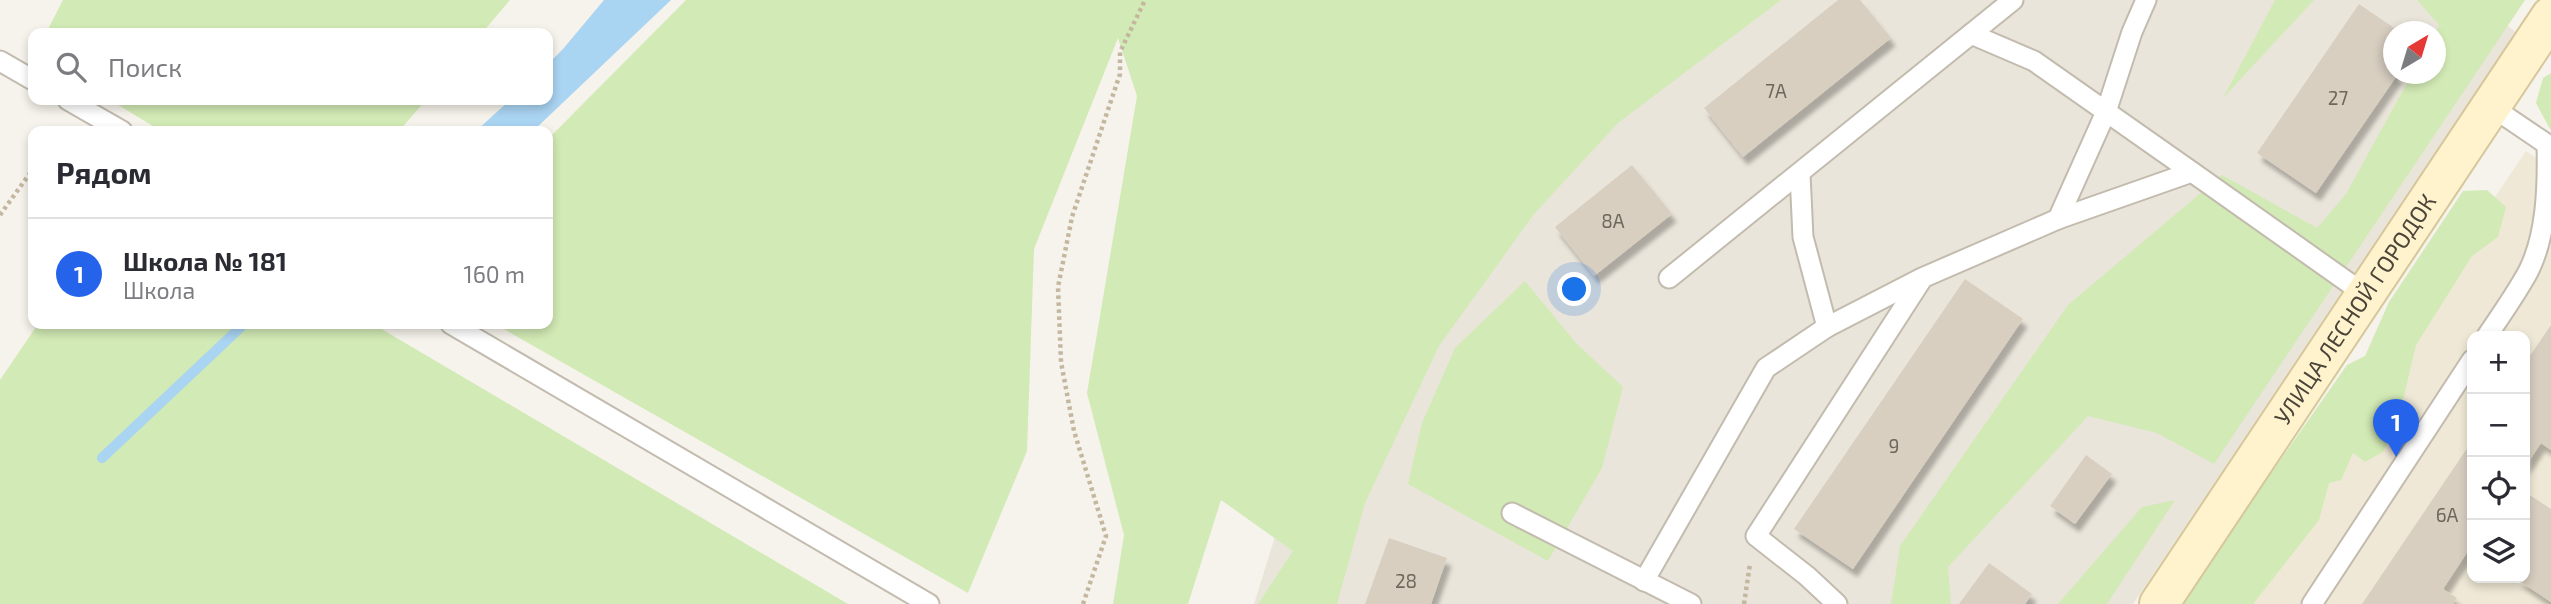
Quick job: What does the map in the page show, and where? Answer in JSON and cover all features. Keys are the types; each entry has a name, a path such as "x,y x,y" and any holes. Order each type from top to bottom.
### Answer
{"street":[{"name":"УЛИЦА ЛЕСНОЙ ГОРОДОК","path":"2159,604 2551,16"}],"lane":[{"path":"1669,278 2013,0"},
{"path":"2058,219 2106,112 2132,32 2146,0"},
{"path":"1971,34 2034,61 2366,295"},
{"path":"0,61 28,77"},
{"path":"77,105 113,126"},
{"path":"2490,331 2529,271 2542,228 2549,146 2492,107"},
{"path":"1644,581 1766,368 1827,327 1922,278 2058,219 2192,172"},
{"path":"1800,174 1803,237 1827,327"},
{"path":"1837,604 1807,576 1756,536 1922,278"},
{"path":"460,329 929,604"},
{"path":"2312,604 2467,368"},
{"path":"1512,513 1691,604"}],"path":[{"path":"1083,604 1106,536 1074,431 1065,385 1061,362 1058,287 1072,218 1120,74 1121,52 1144,0"},
{"path":"0,215 28,176"}],"shaded area":[{"path":"1624,0 2476,0 2518,34 2133,604 1254,604 1383,191"},
{"path":"2526,151 2551,168 2551,604 2220,604"}],"green space":[{"path":"63,0 510,0 486,28 49,28"},
{"path":"686,0 1781,0 1618,123 1534,214 1439,346 1365,503 1337,604 1258,604 1293,551 1221,500 1188,604 1113,604 1124,535 1087,393 1137,96 1118,38 1034,249 1027,451 968,593 504,329 553,329 553,134"},
{"path":"2275,0 2314,0 2223,98"},
{"path":"2417,0 2525,0 2214,464 2157,433 2088,416 1948,567 1951,604 1891,604 1900,546 2068,305 2222,175 2317,228 2346,194 2406,84 2446,84 2446,21 2435,21"},
{"path":"2551,73 2550,129 2536,103 2543,78"},
{"path":"118,105 422,105 403,126 153,126"},
{"path":"2487,190 2506,207 2498,237 2472,256 2416,345 2398,421 2383,452 2365,462 2353,453 2341,480 2329,483 2319,520 2253,604 2182,604 2224,522 2274,469 2347,365 2365,356 2389,302 2463,191"},
{"path":"1525,281 1576,343 1623,387 1602,468 1548,561 1408,484 1422,423 1455,348"},
{"path":"35,329 381,329 848,604 0,604 0,380"},
{"path":"2175,500 2107,604 2058,604 2142,507"}],"water":[{"path":"604,0 671,0 538,126 481,126 505,105 553,105 553,59"}],"building":[{"path":"1838,0 1860,0 1891,38 1743,157 1704,108"},
{"path":"2359,4 2384,21 2383,84 2391,84 2316,193 2257,153"},
{"path":"1632,165 1672,214 1594,276 1555,227"},
{"path":"1965,279 2023,319 1853,569 1794,529"},
{"path":"2551,325 2551,450 2541,443 2530,460 2530,394 2530,356"},
{"path":"2467,448 2467,553 2443,589 2457,598 2453,604 2362,604"},
{"path":"2086,455 2112,474 2075,524 2050,506"},
{"path":"2530,495 2551,509 2551,602 2522,583 2530,583"},
{"path":"1389,538 1447,558 1431,604 1365,604"},
{"path":"1989,563 2032,594 2025,604 1959,604"}],"waterway":[{"path":"102,458 239,329"}],"place":[{"name":"Школа № 181","path":"2396,457"}]}
